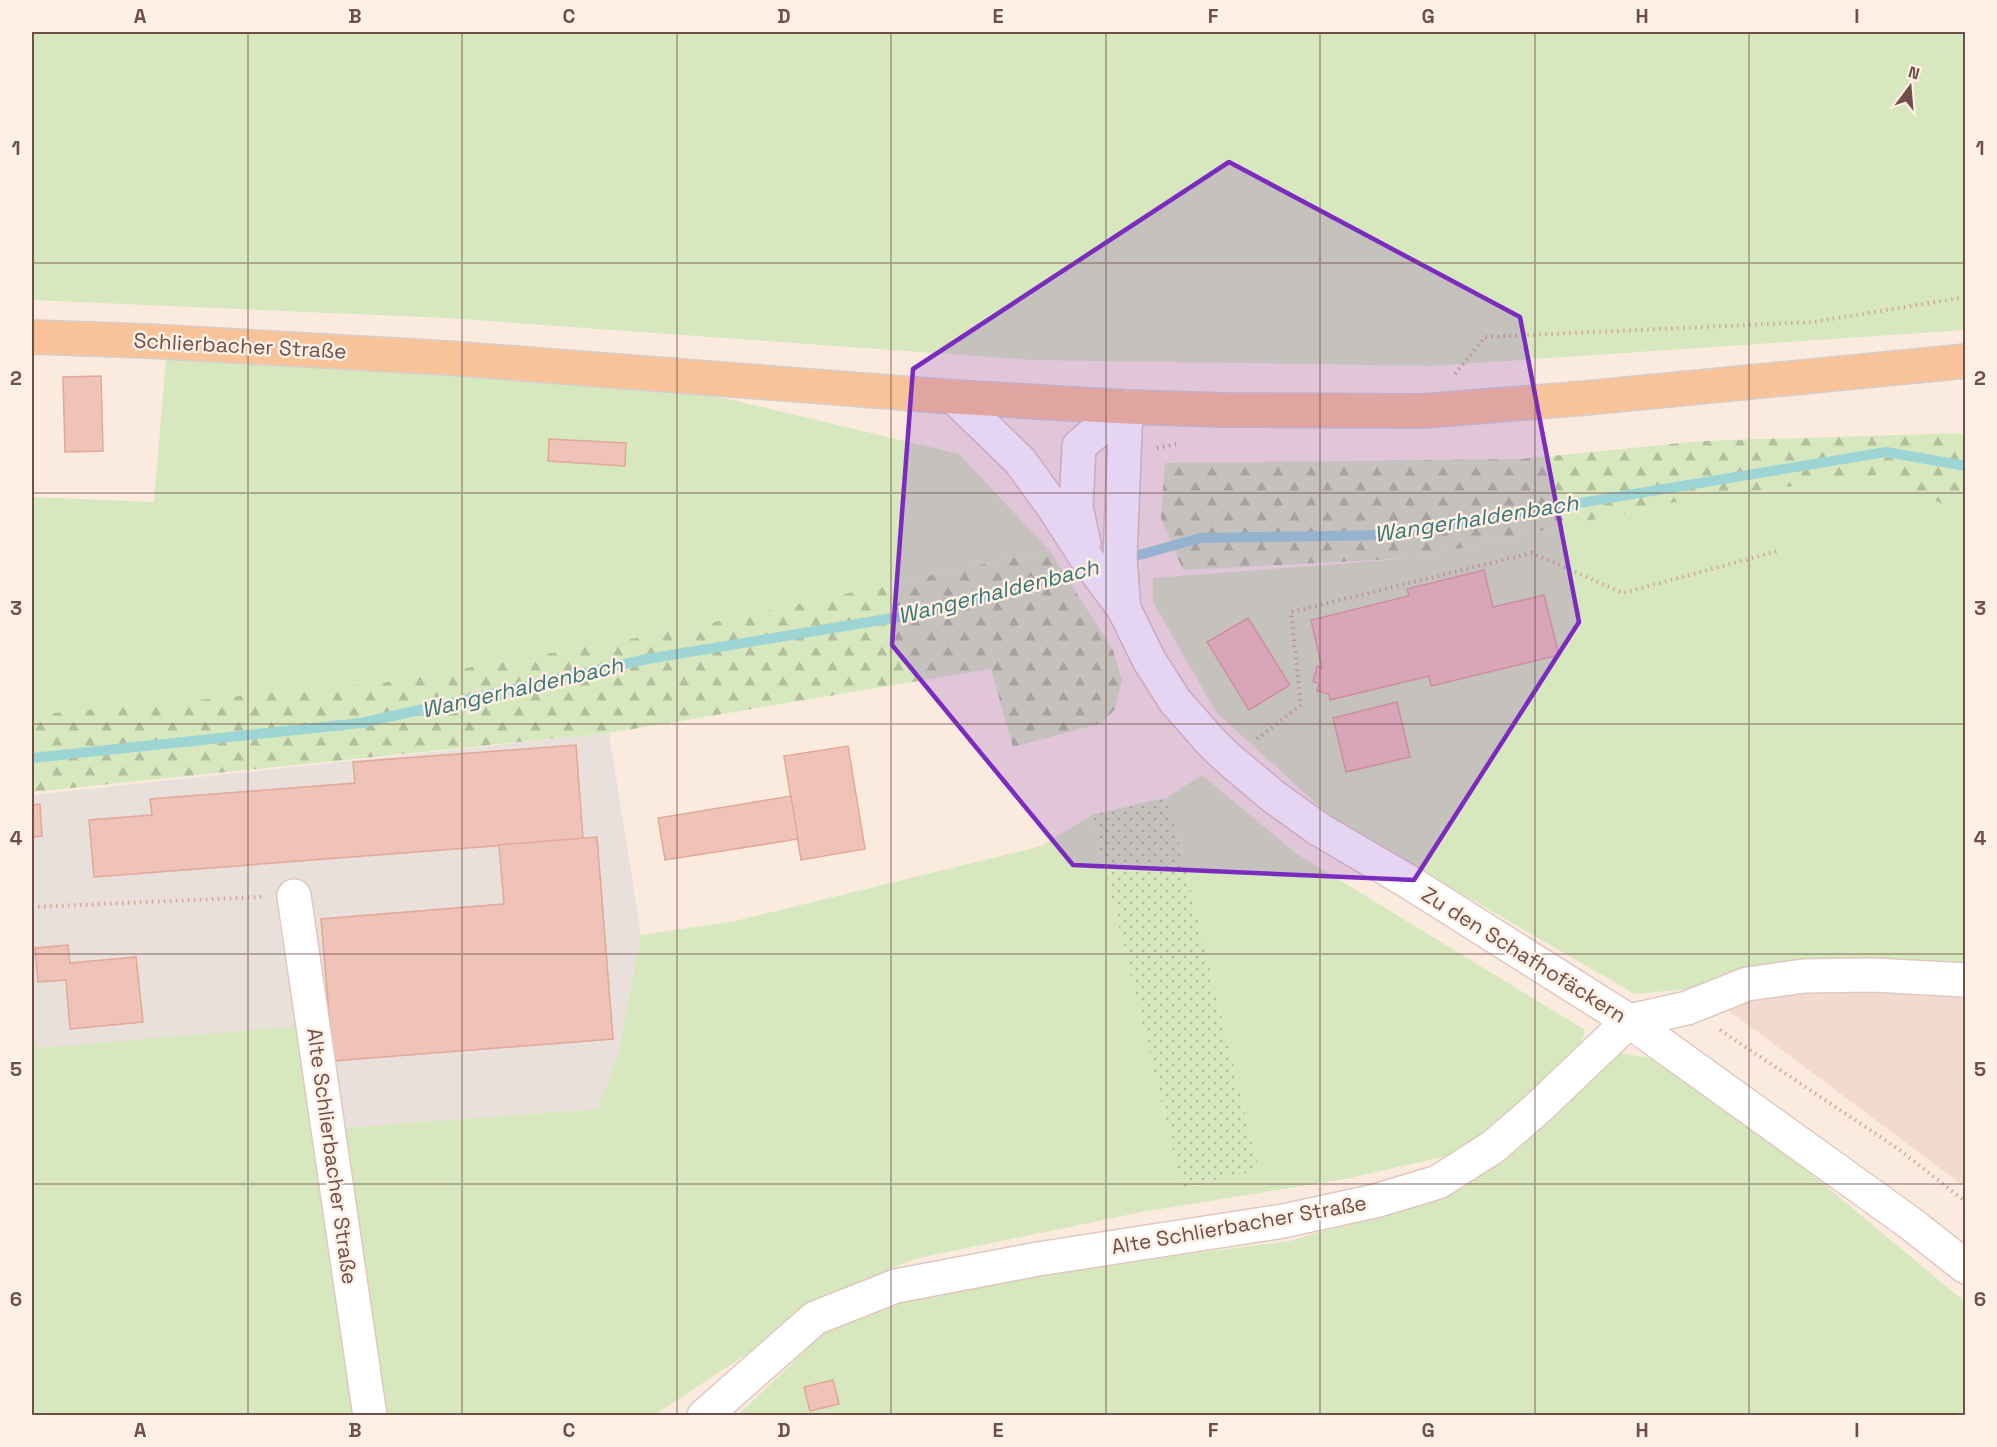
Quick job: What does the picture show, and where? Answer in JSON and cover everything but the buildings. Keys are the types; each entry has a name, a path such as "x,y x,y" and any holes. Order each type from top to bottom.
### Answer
{"main road":[{"name":"Schlierbacher Straße","path":"32,337 448,358 954,397 1225,410 1424,411 1586,398 1965,361"}],"street":[{"name":"Zu den Schafhofäckern","path":"954,397 1020,460 1065,508 1087,559 1124,609 1149,660 1175,701 1230,760 1274,797 1320,830 1409,882 1629,1021 1910,1223 1965,1267"},
{"name":"Zu den Schafhofäckern","path":"1065,508 1079,446 1126,407"},
{"name":"Zu den Schafhofäckern","path":"1124,609 1120,559 1126,407"},
{"name":"Alte Schlierbacher Straße","path":"294,896 370,1416"},
{"path":"1629,1021 1687,1008 1747,984 1804,976 1873,975 1965,981"},
{"name":"Alte Schlierbacher Straße","path":"704,1416 815,1318 896,1286 1038,1259 1282,1221 1375,1201 1438,1182 1501,1140 1629,1021"}],"path":[{"path":"1424,411 1485,337 1813,322 1965,297"},
{"path":"1230,760 1301,705 1291,612 1532,553 1623,593 1778,550"},
{"path":"32,908 294,896"},
{"path":"1687,1008 1898,1148 1965,1202"}],"highlighted area":[{"path":"1229,162 1520,317 1579,622 1414,880 1073,865 892,645 913,369"}],"shaded area":[{"path":"609,733 641,935 619,1050 599,1109 313,1130 36,1048 32,1035 32,795"},
{"path":"1860,985 1965,992 1965,1187 1724,1007 1751,991"}],"green space":[{"path":"32,32 1965,32 1965,330 1433,366 1031,360 447,318 32,300"},
{"path":"166,359 555,380 699,392 959,454 1049,550 658,634 382,683 32,715 32,497 154,502"},
{"path":"1965,433 1965,516 1885,474 1685,500 1415,558 1183,570 1161,518 1165,463 1521,459 1701,441"},
{"path":"1885,474 1965,516 1965,967 1749,965 1689,989 1635,994 1334,820 1216,712 1153,602 1153,578 1415,558 1685,500"},
{"path":"1049,550 1113,650 1122,680 1115,709 1102,723 1013,747 991,669 609,733 32,792 32,715 382,683 658,634"},
{"path":"1202,775 1297,854 1585,1030 1579,1049 1502,1122 1452,1155 1345,1179 1142,1212 918,1258 851,1285 653,1416 32,1415 32,1035 37,1048 297,1026 313,1130 598,1109 619,1050 641,935 735,921 1041,846 1092,815 1182,1188 1259,1170 1168,797"},
{"path":"1168,797 1259,1170 1182,1188 1092,815"},
{"path":"1620,1053 1657,1059 1729,1105 1965,1302 1965,1415 737,1416 828,1329 896,1296 1043,1273 1289,1241 1439,1198 1545,1124"}],"waterway":[{"name":"Wangerhaldenbach","path":"1125,559 1200,538 1387,535 1886,452 1966,466"},
{"name":"Wangerhaldenbach","path":"32,758 361,723 647,659 935,611 1089,568"}]}
